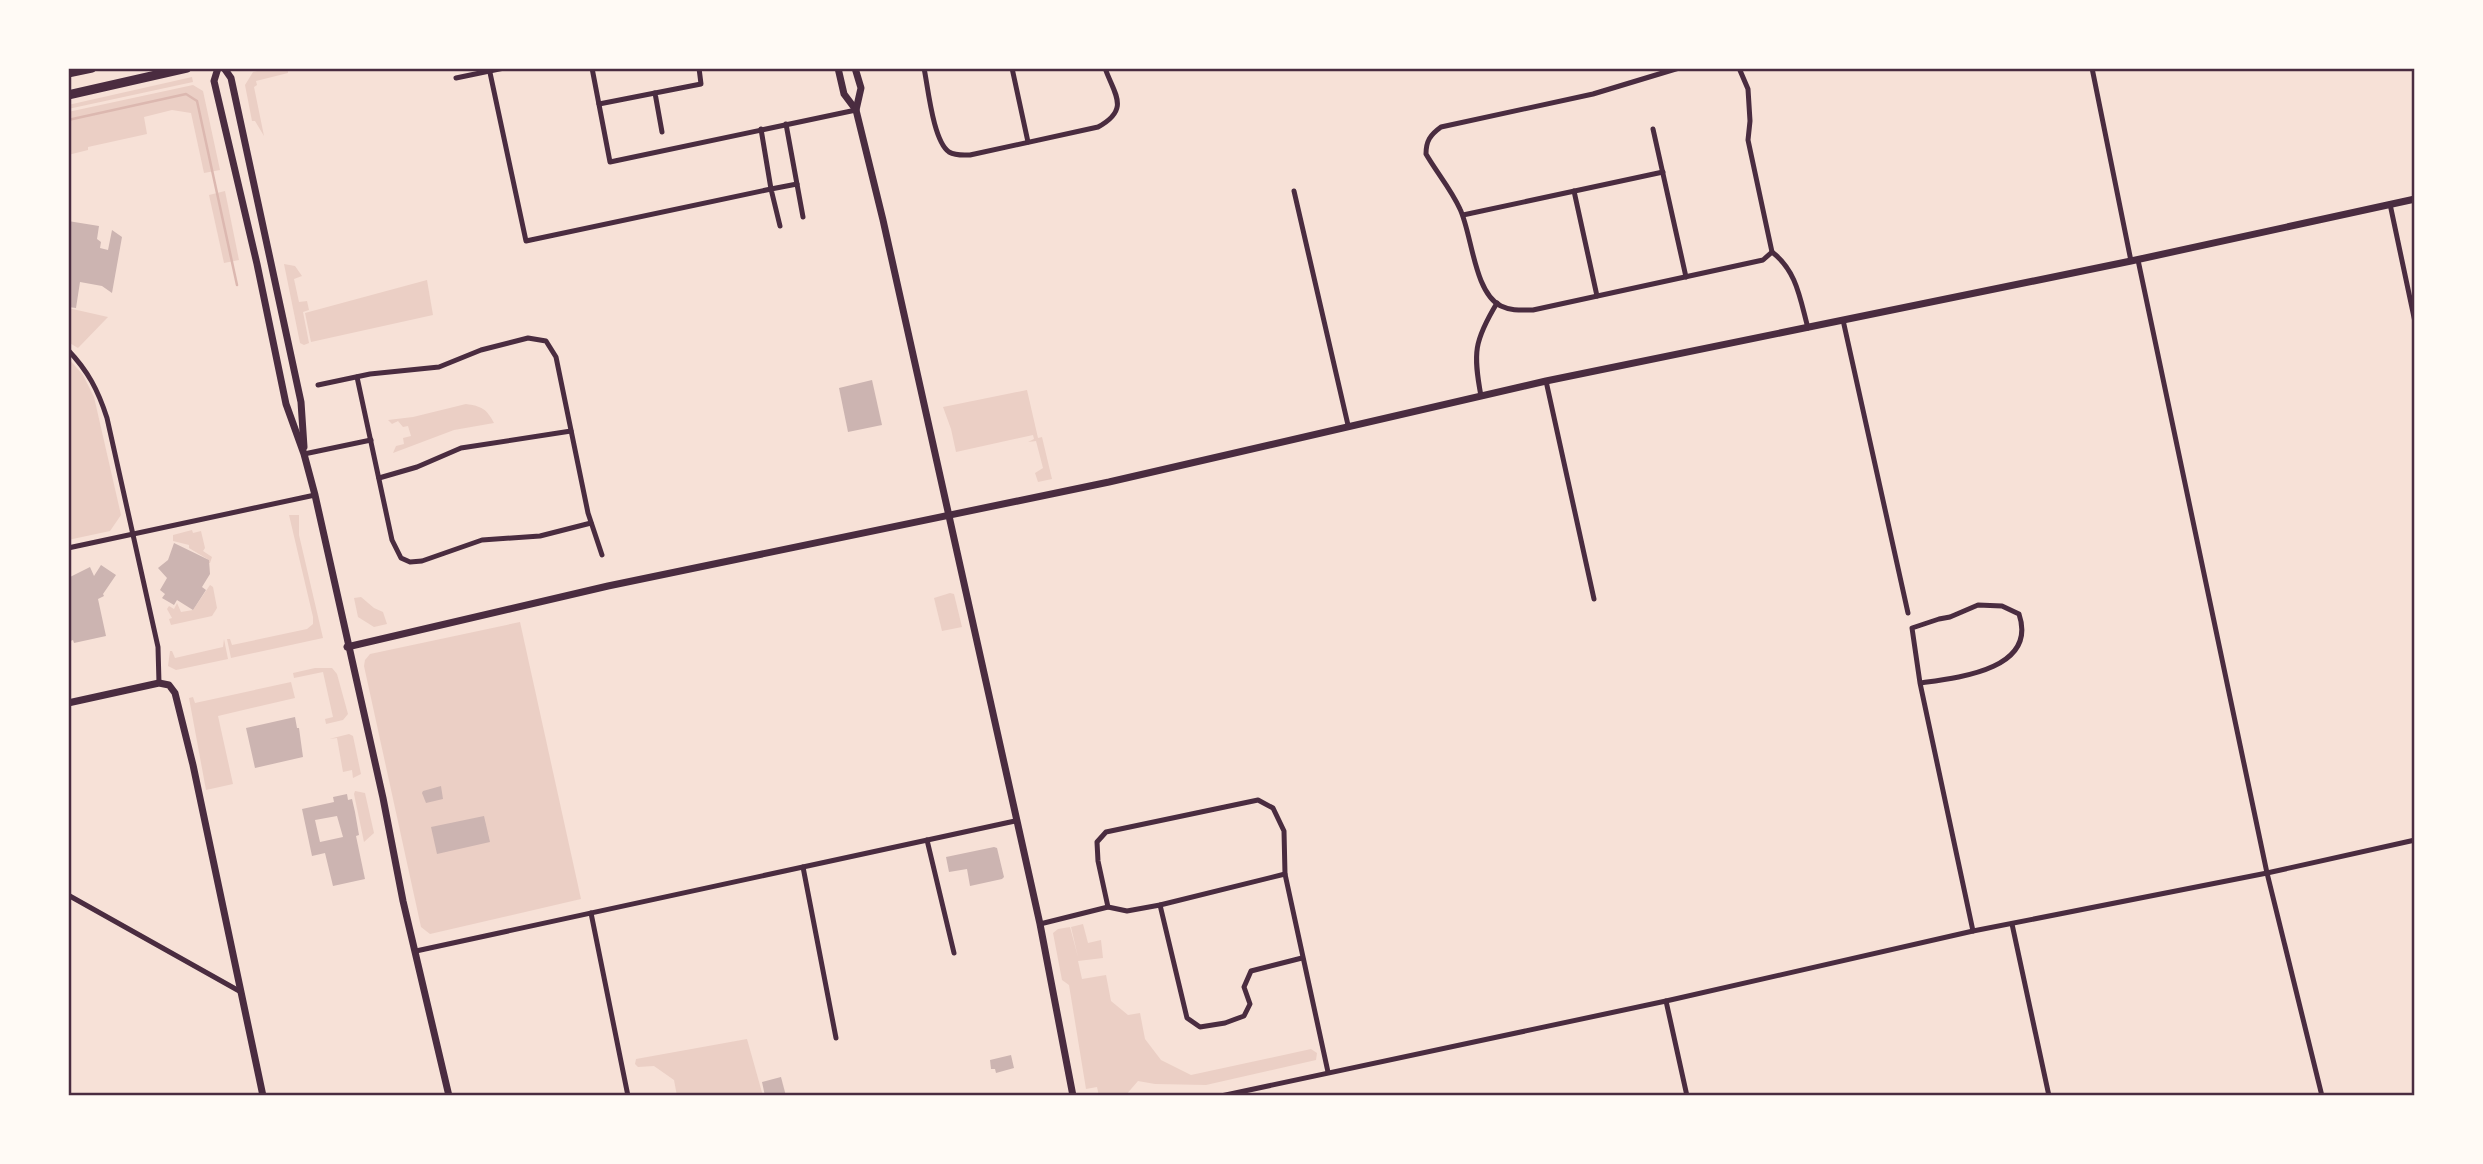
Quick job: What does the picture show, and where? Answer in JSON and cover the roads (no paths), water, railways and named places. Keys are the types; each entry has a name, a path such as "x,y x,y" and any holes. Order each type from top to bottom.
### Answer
{"main road":[{"path":"68,73 92,68"},
{"path":"68,95 187,68"}],"street":[{"path":"218,68 214,81 257,264 286,404 304,454 314,495 449,1096"},
{"path":"224,68 231,78 301,402 304,454"},
{"path":"456,78 504,68"},
{"path":"592,68 610,162 856,110"},
{"path":"599,104 701,84 699,68"},
{"path":"838,68 844,94 856,110 1040,924 1073,1096"},
{"path":"855,68 861,88 856,110"},
{"path":"924,68 943,146 953,153 970,155 1098,127 1112,118 1116,113 1118,99 1105,68"},
{"path":"1012,68 1028,142"},
{"path":"1679,68 1602,92 1441,127 1432,133 1426,143 1426,154 1463,215 1483,284 1497,303 1516,310 1533,310 1763,260 1772,252"},
{"path":"1739,68 1748,89 1751,121 1748,141 1772,252 1787,265 1796,283 1808,328"},
{"path":"2092,68 2267,873 2322,1096"},
{"path":"490,70 526,241 797,184"},
{"path":"655,93 662,132"},
{"path":"786,124 803,216"},
{"path":"761,129 780,226"},
{"path":"1653,129 1686,277"},
{"path":"1463,215 1663,172"},
{"path":"1294,191 1348,425"},
{"path":"1574,191 1597,296"},
{"path":"347,648 608,586 1109,482 1546,381 2135,261 2415,199"},
{"path":"2390,204 2415,322"},
{"path":"1481,396 1475,367 1475,347 1482,328 1497,303"},
{"path":"1843,320 1908,613"},
{"path":"318,385 357,377 439,367 481,350 537,338 546,341 556,357 591,523 602,555"},
{"path":"68,350 83,366 98,389 107,418 158,647 159,683"},
{"path":"357,377 392,540 401,558 410,562 436,558 482,540 540,536 591,523"},
{"path":"1546,381 1594,599"},
{"path":"379,478 417,467 461,448 571,431"},
{"path":"304,454 371,440"},
{"path":"68,548 314,495"},
{"path":"1920,683 1965,677 1991,669 2016,650 2022,624 2019,614 2002,606 1978,605 1950,617 1912,628 1920,683 1973,931"},
{"path":"68,703 159,683 169,685 176,697 263,1096"},
{"path":"1108,907 1098,861 1097,842 1106,832 1258,800 1273,808 1284,831 1285,874 1328,1072"},
{"path":"416,951 1015,821"},
{"path":"927,840 954,953"},
{"path":"1221,1096 1973,931 2267,873 2415,840"},
{"path":"803,867 836,1038"},
{"path":"1040,924 1108,907 1126,911 1160,905 1285,874"},
{"path":"68,894 241,992"},
{"path":"1160,905 1187,1018 1200,1027 1225,1023 1244,1016 1250,1004 1244,986 1251,971 1302,958"},
{"path":"591,913 628,1096"},
{"path":"2012,924 2049,1096"},
{"path":"1666,1000 1687,1096"}],"waterway":[{"path":"68,120 186,94 197,101 237,285"}]}
